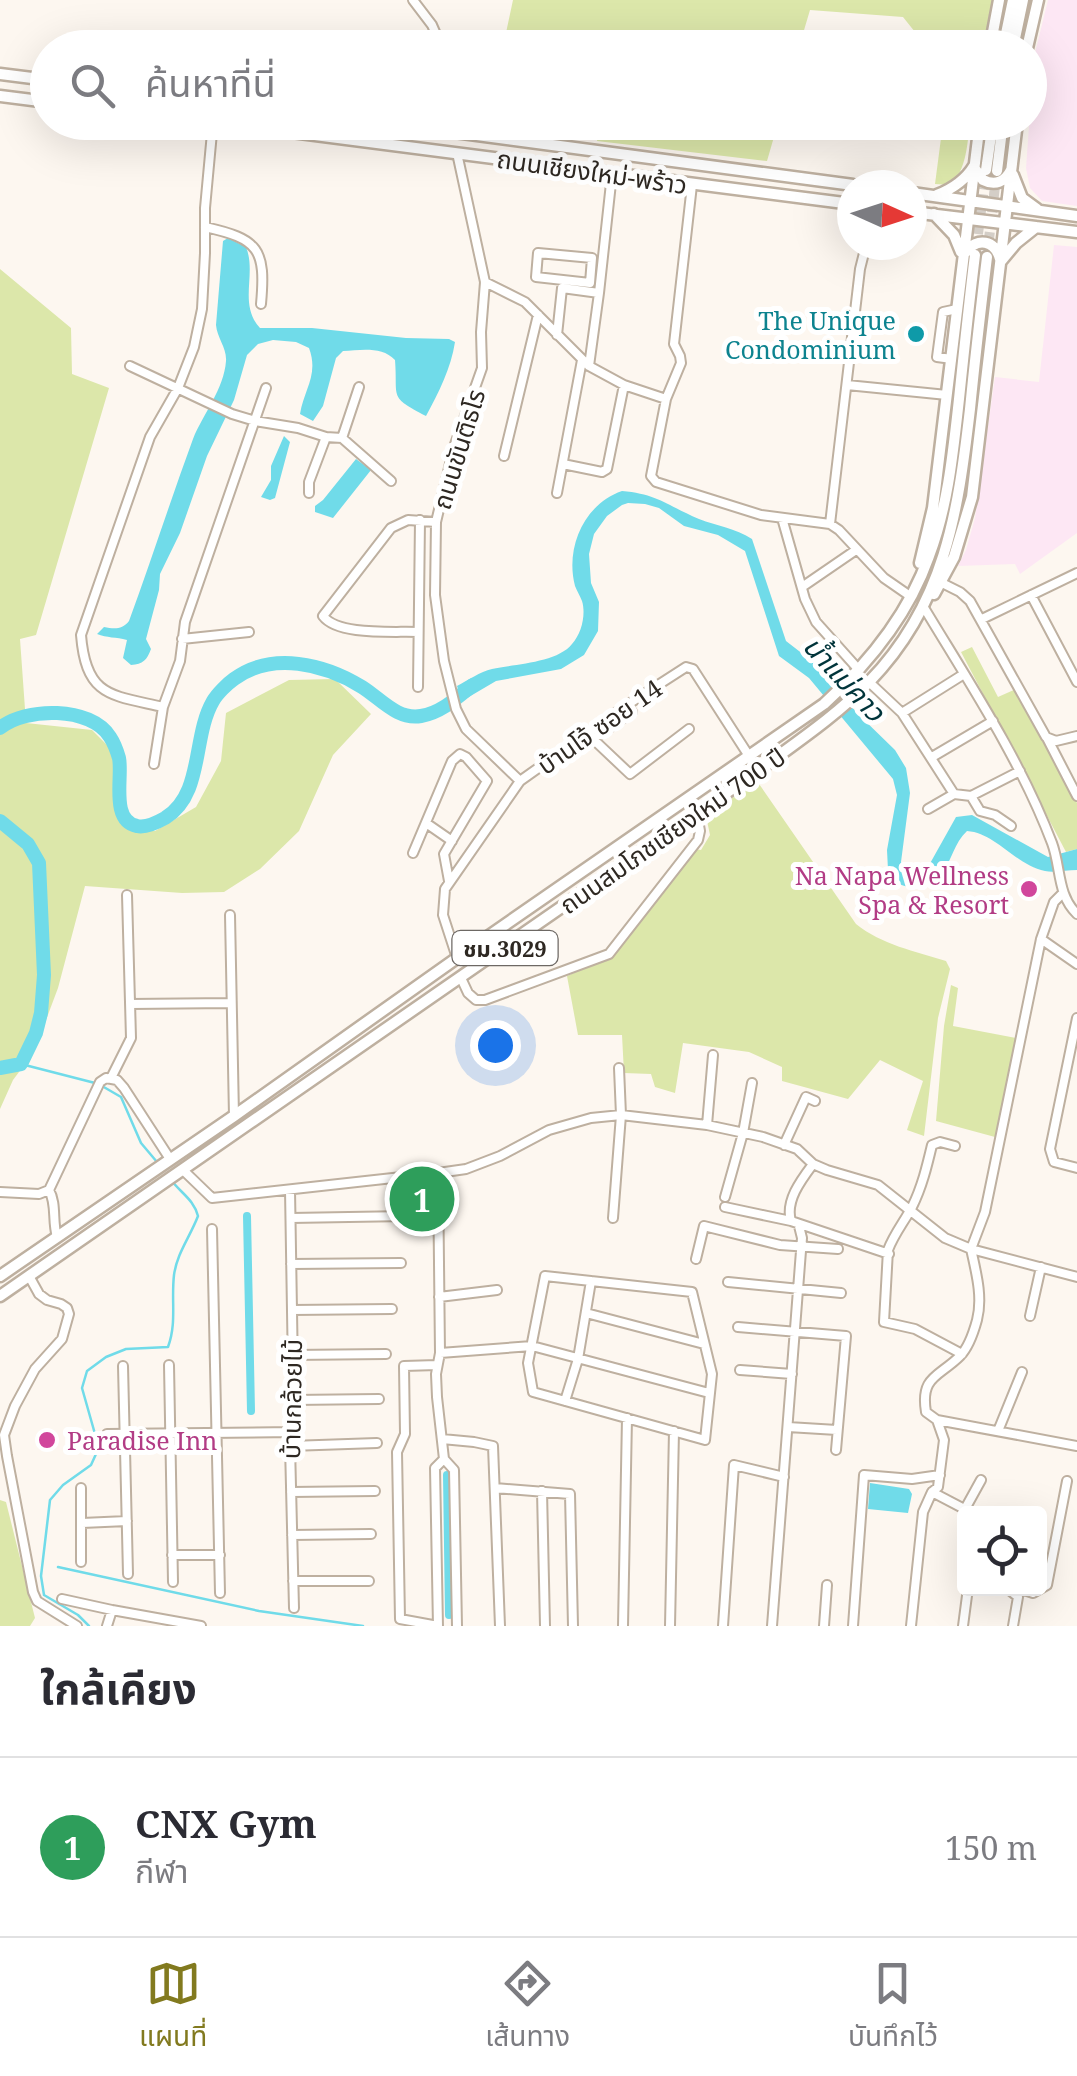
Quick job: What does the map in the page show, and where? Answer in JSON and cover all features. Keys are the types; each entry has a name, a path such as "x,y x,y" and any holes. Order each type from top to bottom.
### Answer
{"main road":[{"path":"993,30 999,0"},
{"path":"1006,30 1013,0"},
{"path":"1017,30 1023,0"},
{"path":"1031,30 1038,0"},
{"path":"0,74 30,78"},
{"path":"0,96 30,100"},
{"name":"ถนนเชียงใหม่-พร้าว","path":"359,140 837,202"},
{"path":"456,140 456,152"},
{"name":"ถนนเชียงใหม่-พร้าว","path":"539,140 837,183"},
{"path":"982,140 986,169"},
{"path":"990,140 986,169 978,176 994,183 1011,170"},
{"path":"975,256 968,219 970,201 996,140"},
{"path":"923,606 942,583 961,538 972,497 1015,140"},
{"path":"936,196 986,169"},
{"path":"1011,170 1022,198 1038,210"},
{"path":"927,194 1077,216"},
{"path":"927,213 1077,232"},
{"path":"934,214 975,256"},
{"path":"1000,262 1036,227"},
{"path":"913,592 933,508 957,310 975,256 974,244 990,243 998,251 1000,262"},
{"name":"ถนนสมโภชเชียงใหม่ 700 ปี","path":"0,1276 750,756 843,687 891,628 913,592 936,537 949,479 975,256"},
{"name":"ถนนสมโภชเชียงใหม่ 700 ปี","path":"0,1296 697,814 832,715 869,682 898,647 923,606 947,548 958,507 975,256"}],"street":[{"path":"413,0 434,30"},
{"path":"163,707 108,694 99,687 88,672 81,634 150,437 178,388 194,347 202,310 212,140"},
{"name":"ถนนขันติธโร","path":"456,152 485,282 482,368 454,447 436,522 435,595 456,709 466,729 520,781"},
{"path":"557,493 600,292 612,174"},
{"path":"692,185 674,344 681,364 666,400 651,476 656,482 749,512 830,524 884,578 913,592"},
{"path":"205,227 236,234 256,252 262,262 261,304"},
{"path":"592,258 590,283 536,277 538,253 603,259"},
{"path":"830,524 862,260"},
{"path":"485,282 516,296 585,363 666,400"},
{"path":"557,335 562,288 600,292"},
{"path":"504,456 538,314"},
{"path":"130,366 232,414 342,438 391,480"},
{"path":"562,464 602,472 607,469 624,384"},
{"path":"847,385 947,395"},
{"path":"342,438 359,387"},
{"path":"154,764 163,707 180,660 185,622 266,388"},
{"path":"309,493 309,482 326,437"},
{"path":"782,518 816,622 859,670"},
{"path":"418,632 354,630 328,622 323,616 391,528 408,520 436,522"},
{"path":"418,687 420,520"},
{"path":"802,587 856,550"},
{"path":"982,619 1076,575"},
{"path":"942,583 970,601 982,619 1077,796"},
{"path":"1031,596 1077,682"},
{"path":"923,606 1037,803 1056,853 1062,889 1077,914"},
{"path":"182,639 249,632"},
{"name":"บ้านโจ้ ซอย 14","path":"448,882 520,781 686,667 692,669 750,756"},
{"path":"902,713 964,674"},
{"path":"869,682 902,713 954,794"},
{"path":"627,705 632,712 593,739 630,774 689,730"},
{"path":"932,757 993,721"},
{"path":"1046,736 1056,741 1077,736"},
{"path":"413,853 452,761 460,754 466,757 487,782 444,854 448,882 443,915 456,958"},
{"path":"928,809 954,794 972,796 1020,771"},
{"path":"972,796 980,811 1011,826"},
{"path":"460,978 476,1000 485,1000 609,954 698,840 697,814"},
{"path":"426,823 452,841"},
{"path":"1062,889 1041,939 985,1212 971,1249 979,1291 977,1322 962,1354 929,1381 924,1399 926,1412 937,1420 1077,1446"},
{"path":"0,1192 39,1194 49,1190 98,1086 111,1078 131,1038 127,895"},
{"path":"230,915 234,1116"},
{"path":"1041,939 1077,964"},
{"path":"130,1004 231,1003"},
{"path":"1077,1018 1050,1149 1054,1162 1077,1168"},
{"path":"706,1125 713,1055"},
{"path":"613,1218 621,1115 620,1068"},
{"path":"111,1078 124,1088 168,1161"},
{"path":"752,1083 725,1202 888,1254"},
{"path":"784,1145 806,1098 816,1101"},
{"path":"179,1174 212,1198 438,1173 466,1169 500,1156 549,1130 591,1118 621,1115 706,1125 764,1137 796,1150 812,1164 878,1185 944,1238 1077,1277"},
{"path":"956,1146 940,1142 932,1145 924,1179 891,1241 884,1322 915,1329 962,1354"},
{"path":"772,1626 801,1246 788,1214 794,1194 812,1164"},
{"path":"438,1173 440,1353 436,1398 444,1459 454,1470 457,1626"},
{"path":"49,1190 54,1198 57,1237"},
{"name":"บ้านกล้วยไม้","path":"290,1190 294,1608"},
{"path":"291,1218 407,1216"},
{"path":"696,1259 704,1226 780,1245 838,1250"},
{"path":"212,1229 220,1593"},
{"path":"291,1264 401,1263"},
{"path":"1030,1316 1041,1267"},
{"path":"29,1276 39,1294 67,1308 69,1314 62,1339 35,1369 4,1435 33,1592 37,1601 77,1626"},
{"path":"546,1276 591,1281 692,1292 712,1374 704,1440 533,1392 528,1362 546,1276"},
{"path":"565,1401 578,1359 591,1281"},
{"path":"728,1282 841,1292"},
{"path":"439,1297 497,1290"},
{"path":"292,1310 392,1309"},
{"path":"586,1314 704,1344"},
{"path":"738,1327 846,1336 836,1450"},
{"path":"440,1353 532,1346 710,1393"},
{"path":"292,1354 386,1354"},
{"path":"169,1365 173,1582"},
{"path":"123,1366 128,1574"},
{"path":"438,1366 404,1366 405,1434 397,1452 400,1619 438,1626 435,1468 444,1459"},
{"path":"740,1370 792,1374"},
{"path":"998,1431 1022,1372"},
{"path":"293,1400 379,1399"},
{"path":"623,1626 628,1418"},
{"path":"910,1626 923,1512 940,1475 944,1440 937,1420"},
{"path":"788,1427 837,1430"},
{"path":"670,1626 674,1431"},
{"path":"107,1434 294,1432"},
{"path":"442,1439 493,1446 500,1626"},
{"path":"290,1446 377,1444"},
{"path":"722,1626 734,1465 784,1477"},
{"path":"853,1626 864,1475 912,1480 940,1475"},
{"path":"967,1506 981,1480"},
{"path":"1047,1586 1067,1482"},
{"path":"81,1488 82,1562"},
{"path":"494,1488 570,1494 573,1626"},
{"path":"291,1492 374,1491"},
{"path":"542,1491 545,1626"},
{"path":"932,1492 959,1506"},
{"path":"82,1523 127,1521"},
{"path":"292,1535 371,1534"},
{"path":"172,1555 220,1555"},
{"path":"293,1582 369,1581"},
{"path":"826,1626 827,1585"},
{"path":"963,1626 967,1596"},
{"path":"1013,1626 1017,1596"},
{"path":"62,1598 201,1626"},
{"path":"108,1626 112,1610"}],"shaded area":[{"path":"1048,0 1077,0 1077,206 1042,201 1030,188 1026,168 1028,140 1047,140 1047,30 1041,30"},
{"path":"1054,245 1077,247 1077,533 1020,574 1015,564 958,566 975,518 995,377 1039,382"}],"green space":[{"path":"513,0 994,0 987,30 913,30 903,17 810,10 804,30 507,30"},
{"path":"597,140 773,140 767,161"},
{"path":"941,140 968,140 956,179 950,185 935,184"},
{"path":"0,269 71,328 72,374 109,388 36,635 20,639 26,723 92,730 113,751 116,808 130,829 155,831 196,807 221,761 226,713 289,680 335,679 371,714 333,755 299,831 260,869 224,892 85,886 58,988 34,1052 13,1080 0,1109"},
{"path":"972,647 998,697 1016,689 1077,803 1077,849 1066,852 961,652"},
{"path":"757,781 856,924 888,942 946,961 950,969 938,1018 924,1136 907,1130 923,1081 880,1060 848,1099 782,1081 782,1067 749,1052 683,1043 675,1093 655,1087 651,1074 624,1073 622,1035 578,1035 567,976 611,956 621,946 695,849 701,850 710,835 706,816"},
{"path":"951,985 958,988 953,1026 1016,1038 995,1137 936,1121"},
{"path":"0,1500 6,1502 35,1618 30,1626 0,1626"}],"water":[{"path":"228,238 246,247 250,309 260,328 312,328 449,339 455,342 453,352 426,416 397,395 395,360 390,356 371,350 343,351 336,358 323,406 313,421 300,414 312,374 309,348 296,342 273,340 258,344 247,355 234,400 160,574 146,639 151,649 144,661 131,665 123,658 127,640 97,634 104,627 118,628 129,621 193,439 221,381 226,356 216,325 223,241"},
{"path":"284,436 290,442 275,498 270,500 261,497 271,480 271,466"},
{"path":"356,459 371,470 333,518 315,512 315,506"},
{"path":"622,491 654,498 752,539 786,641 817,665 895,750 906,768 910,793 901,862 910,876 928,867 956,817 972,815 1048,857 1077,849 1077,870 1049,872 1034,868 987,837 967,831 938,878 916,887 897,882 888,870 887,850 897,795 893,779 809,678 779,656 745,551 718,535 684,526 659,508 645,504 622,505 607,516 594,534 589,554 591,583 599,602 598,631 584,655 561,669 496,681 462,701 457,686 474,676 556,655 575,640 584,612 573,572 575,543 597,506"},
{"path":"870,1483 909,1489 912,1494 908,1513 868,1509"}],"waterway":[{"name":"น้ำแม่คาว","path":"0,728 41,713 73,715 101,727 119,758 123,816 137,826 144,826 165,818 186,795 213,701 228,684 249,670 281,663 315,667 347,679 397,712 412,716 435,712 473,685"},
{"name":"น้ำแม่คาว","path":"0,821 28,844 39,863 44,975 36,1033 21,1064 0,1068"},
{"path":"21,1064 95,1083"},
{"path":"102,1086 121,1097 141,1143 157,1162"},
{"path":"89,1626 44,1595 41,1576 50,1500 91,1465 96,1454 95,1434 82,1388 87,1371 126,1349 168,1347 176,1267 198,1216 191,1201 171,1180"},
{"path":"247,1216 251,1411"},
{"path":"447,1475 449,1615"},
{"path":"58,1567 259,1611 363,1626"}],"tunnel":[{"path":"976,249 986,172"},
{"path":"987,257 996,177"}],"place":[{"name":"The Unique Condominium","path":"916,334"},
{"name":"Na Napa Wellness Spa & Resort","path":"1029,889"},
{"name":"CNX Gym","path":"422,1199"},
{"name":"Paradise Inn","path":"47,1440"}]}
